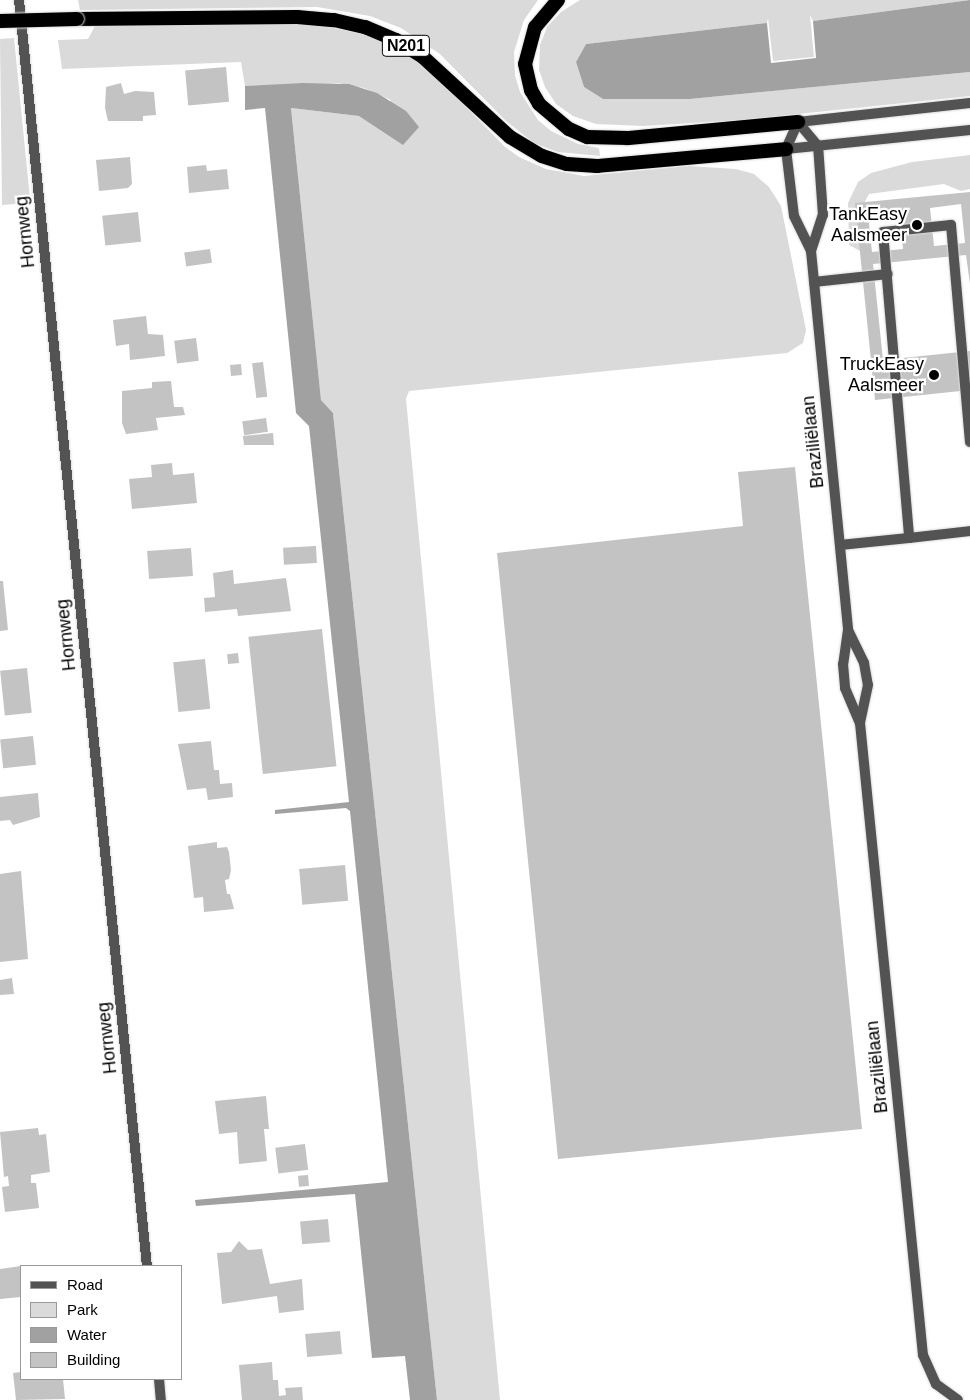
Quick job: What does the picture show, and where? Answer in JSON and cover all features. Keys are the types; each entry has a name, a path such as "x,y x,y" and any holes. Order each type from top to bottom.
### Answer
{"highway":[{"path":"558,0 535,27 525,64 531,90 539,104 569,129 587,137 628,138 798,122"},
{"name":"N201","path":"0,22 297,17 334,20 365,27 396,40 424,57 490,121 522,145 552,161 597,166 786,149"}],"street":[{"name":"Hornweg","path":"19,0 147,1265"},
{"path":"798,122 970,103"},
{"path":"798,122 818,146"},
{"path":"798,122 786,149 970,130"},
{"name":"Braziliëlaan","path":"811,251 823,216 818,146"},
{"name":"Braziliëlaan","path":"786,149 794,216 811,251 848,630 843,664 845,688 860,723 923,1355 936,1384 954,1399"},
{"path":"909,538 883,232 951,225 970,442"},
{"path":"814,282 888,274"},
{"path":"840,546 970,531"},
{"name":"Braziliëlaan","path":"848,630 864,663 868,686 860,723"},
{"path":"159,1380 161,1400"}],"green space":[{"path":"78,0 538,0 524,20 514,52 515,75 520,92 538,120 551,131 578,144 599,148 600,156 558,152 534,143 506,121 440,54 401,28 370,16 317,7 80,10"},
{"path":"580,0 970,0 813,21 810,15 814,57 773,61 768,18 767,23 586,44 576,62 584,87 603,99 690,99 970,72 970,96 740,120 644,126 596,124 573,116 556,104 545,87 539,70 540,45 547,27 561,12"},
{"path":"308,23 373,36 409,54 432,72 504,146 519,157 546,169 584,176 689,166 736,169 754,174 769,187 781,206 806,330 803,343 787,353 409,391 406,399 500,1400 437,1400 333,413 321,400 291,108 359,116 376,125 391,100 364,88 339,83 245,86 241,62 62,69 58,40 88,39 95,26"},
{"path":"14,38 30,199 28,203 2,205 0,39"},
{"path":"970,155 970,189 961,191 944,184 869,194 862,207 862,252 849,245 848,203 858,182 871,173 912,162"}],"water":[{"path":"970,0 970,72 690,99 603,99 584,87 576,62 586,44 767,23 771,63 816,58 813,21"},
{"path":"303,83 349,84 377,93 406,111 419,127 403,145 359,116 291,108 321,400 333,413 437,1400 410,1400 405,1356 372,1358 355,1194 196,1206 195,1200 388,1182 350,811 346,808 275,814 275,810 349,802 309,426 296,413 265,108 245,110 245,86"}],"building":[{"path":"226,67 229,102 188,105 185,71"},
{"path":"121,83 124,94 135,91 154,92 156,115 143,116 143,121 108,121 105,108 106,87"},
{"path":"130,157 132,184 128,188 99,191 96,160"},
{"path":"206,165 207,171 227,169 229,189 189,193 187,167"},
{"path":"970,192 970,284 966,255 873,264 883,360 970,351 970,390 875,400 855,203","holes":["961,204 965,243 934,246 930,208","899,211 903,249 872,252 868,214"]},
{"path":"138,212 141,242 105,246 102,216"},
{"path":"210,249 212,263 186,266 184,253"},
{"path":"146,316 148,334 163,335 165,356 130,360 129,344 116,346 113,320"},
{"path":"196,338 199,361 177,364 174,341"},
{"path":"263,362 267,397 256,398 252,363"},
{"path":"241,364 242,375 231,376 230,365"},
{"path":"171,381 174,407 183,407 185,415 156,418 158,430 126,434 122,423 122,391 152,388 152,382"},
{"path":"266,418 268,432 244,435 242,421"},
{"path":"273,433 274,445 244,445 243,436"},
{"path":"172,463 173,475 194,473 197,503 132,509 129,479 152,477 151,465"},
{"path":"795,467 862,1129 558,1159 497,553 743,526 738,472"},
{"path":"316,546 317,563 284,565 283,548"},
{"path":"191,548 193,576 149,579 147,551"},
{"path":"233,570 234,584 286,578 291,611 238,616 237,609 205,612 204,598 215,597 213,573"},
{"path":"0,581 3,581 8,630 0,631"},
{"path":"322,629 336,766 263,774 248,637"},
{"path":"238,653 239,663 228,664 227,654"},
{"path":"205,659 210,709 178,712 173,662"},
{"path":"27,668 32,713 5,716 0,671"},
{"path":"33,736 36,765 3,768 0,739"},
{"path":"211,741 214,770 219,770 220,784 232,783 233,797 208,800 206,788 187,790 178,744"},
{"path":"38,793 40,817 13,825 10,820 0,821 0,797"},
{"path":"217,842 217,848 227,847 229,852 231,870 229,879 225,880 227,894 230,894 234,909 204,912 203,897 194,898 188,846"},
{"path":"345,865 348,901 302,905 299,869"},
{"path":"21,871 28,959 0,962 0,874"},
{"path":"12,978 14,994 0,995 0,980"},
{"path":"266,1096 269,1129 264,1129 267,1161 239,1164 237,1132 219,1134 215,1101"},
{"path":"38,1128 39,1135 46,1134 50,1172 31,1175 31,1183 36,1183 39,1208 5,1212 2,1187 9,1186 8,1176 4,1177 0,1132"},
{"path":"305,1144 308,1170 278,1173 275,1148"},
{"path":"308,1175 309,1186 299,1187 298,1176"},
{"path":"328,1219 330,1242 302,1244 300,1221"},
{"path":"239,1241 248,1250 262,1249 270,1284 302,1279 304,1310 279,1313 277,1296 222,1304 217,1253 231,1252"},
{"path":"20,1266 20,1297 0,1299 0,1269"},
{"path":"340,1331 342,1354 307,1357 305,1334"},
{"path":"272,1362 273,1380 278,1380 279,1396 286,1395 285,1388 302,1387 303,1400 242,1400 239,1365"},
{"path":"20,1372 20,1380 63,1380 65,1399 16,1400 13,1373"}],"place":[{"name":"TankEasy Aalsmeer","path":"917,225"},
{"name":"TruckEasy Aalsmeer","path":"934,375"}]}
